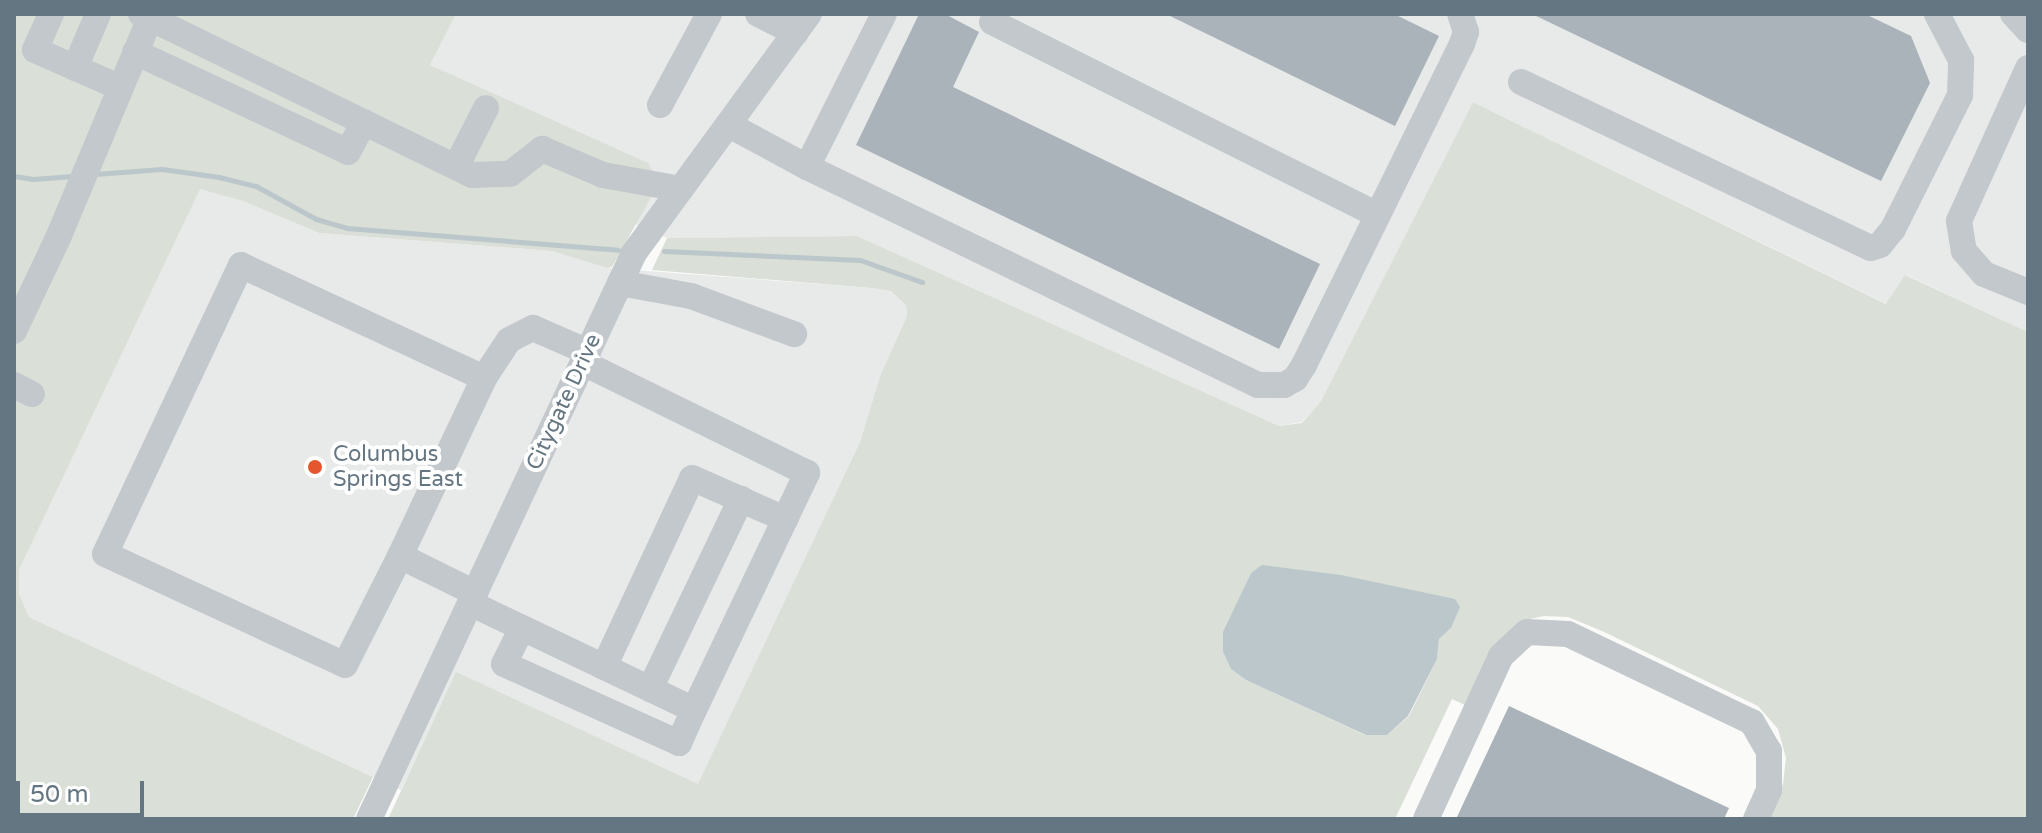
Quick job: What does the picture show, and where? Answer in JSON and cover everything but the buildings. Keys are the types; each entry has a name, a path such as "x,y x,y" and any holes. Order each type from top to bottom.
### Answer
{"street":[{"path":"51,14 35,50 119,87"},
{"path":"75,68 98,14"},
{"path":"660,105 709,14"},
{"path":"758,14 802,23"},
{"path":"807,167 884,14"},
{"path":"729,125 807,167 1258,385 1271,387 1295,379 1304,365 1462,44 1466,32 1460,14"},
{"path":"1521,82 1871,248 1880,245 1893,229 1960,95 1961,60 1937,14"},
{"path":"2013,14 2028,30"},
{"path":"14,331 58,238 135,52 146,16 472,175 510,174 542,149 603,175 681,189"},
{"path":"992,22 1377,215"},
{"name":"Citygate Drive","path":"369,819 634,253 802,23"},
{"path":"135,52 348,152 364,122"},
{"path":"2028,68 1959,221 1964,251 1984,274 2028,292"},
{"path":"456,167 486,108"},
{"path":"484,378 241,265 105,554 345,665 484,378 509,340 533,328 807,473 679,743 504,664 522,628"},
{"path":"620,283 691,296 794,334"},
{"path":"604,667 692,478 785,519"},
{"path":"650,689 741,499"},
{"path":"400,556 522,628 694,710"},
{"path":"1426,819 1501,656 1527,632 1568,634 1752,722 1769,751 1769,790 1756,819"}],"shaded area":[{"path":"14,14 456,14 430,65 648,163 659,183 612,267 607,268 552,251 319,233 243,201 200,189 19,570 19,593 29,617 373,777 353,819 14,819"},
{"path":"456,14 2028,14 2028,332 1906,275 1887,304 1473,102 1321,401 1302,422 1279,426 857,236 667,238 634,224 659,183 430,65"},
{"path":"1473,102 1886,304 1905,275 2028,332 2028,819 1767,819 1783,784 1786,758 1778,729 1758,706 1602,631 1568,617 1544,616 1522,621 1490,649 1465,705 1452,699 1395,819 388,819 456,672 698,784 860,442 880,376 907,316 906,305 890,291 652,270 667,238 857,236 1279,426 1302,423 1321,401","holes":["1251,573 1451,628 1439,639 1437,659 1409,716 1387,735 1365,735 1246,680 1231,669 1223,652 1224,632"]},
{"path":"200,188 243,201 319,233 553,251 607,268 872,288 889,291 906,305 907,316 880,376 860,442 698,785 456,673 401,790 29,617 19,592 19,570"},
{"path":"1262,565 1341,575 1455,599 1460,607 1451,628 1439,639 1437,659 1408,716 1387,735 1366,735 1246,680 1231,669 1223,652 1223,632 1251,573"}],"waterway":[{"path":"95,174 162,169 219,177 256,186 316,219 347,228 618,250"},
{"path":"14,176 33,179 73,176"},
{"path":"664,251 860,260 922,282"}],"place":[{"name":"Columbus Springs East","path":"315,467"}]}
